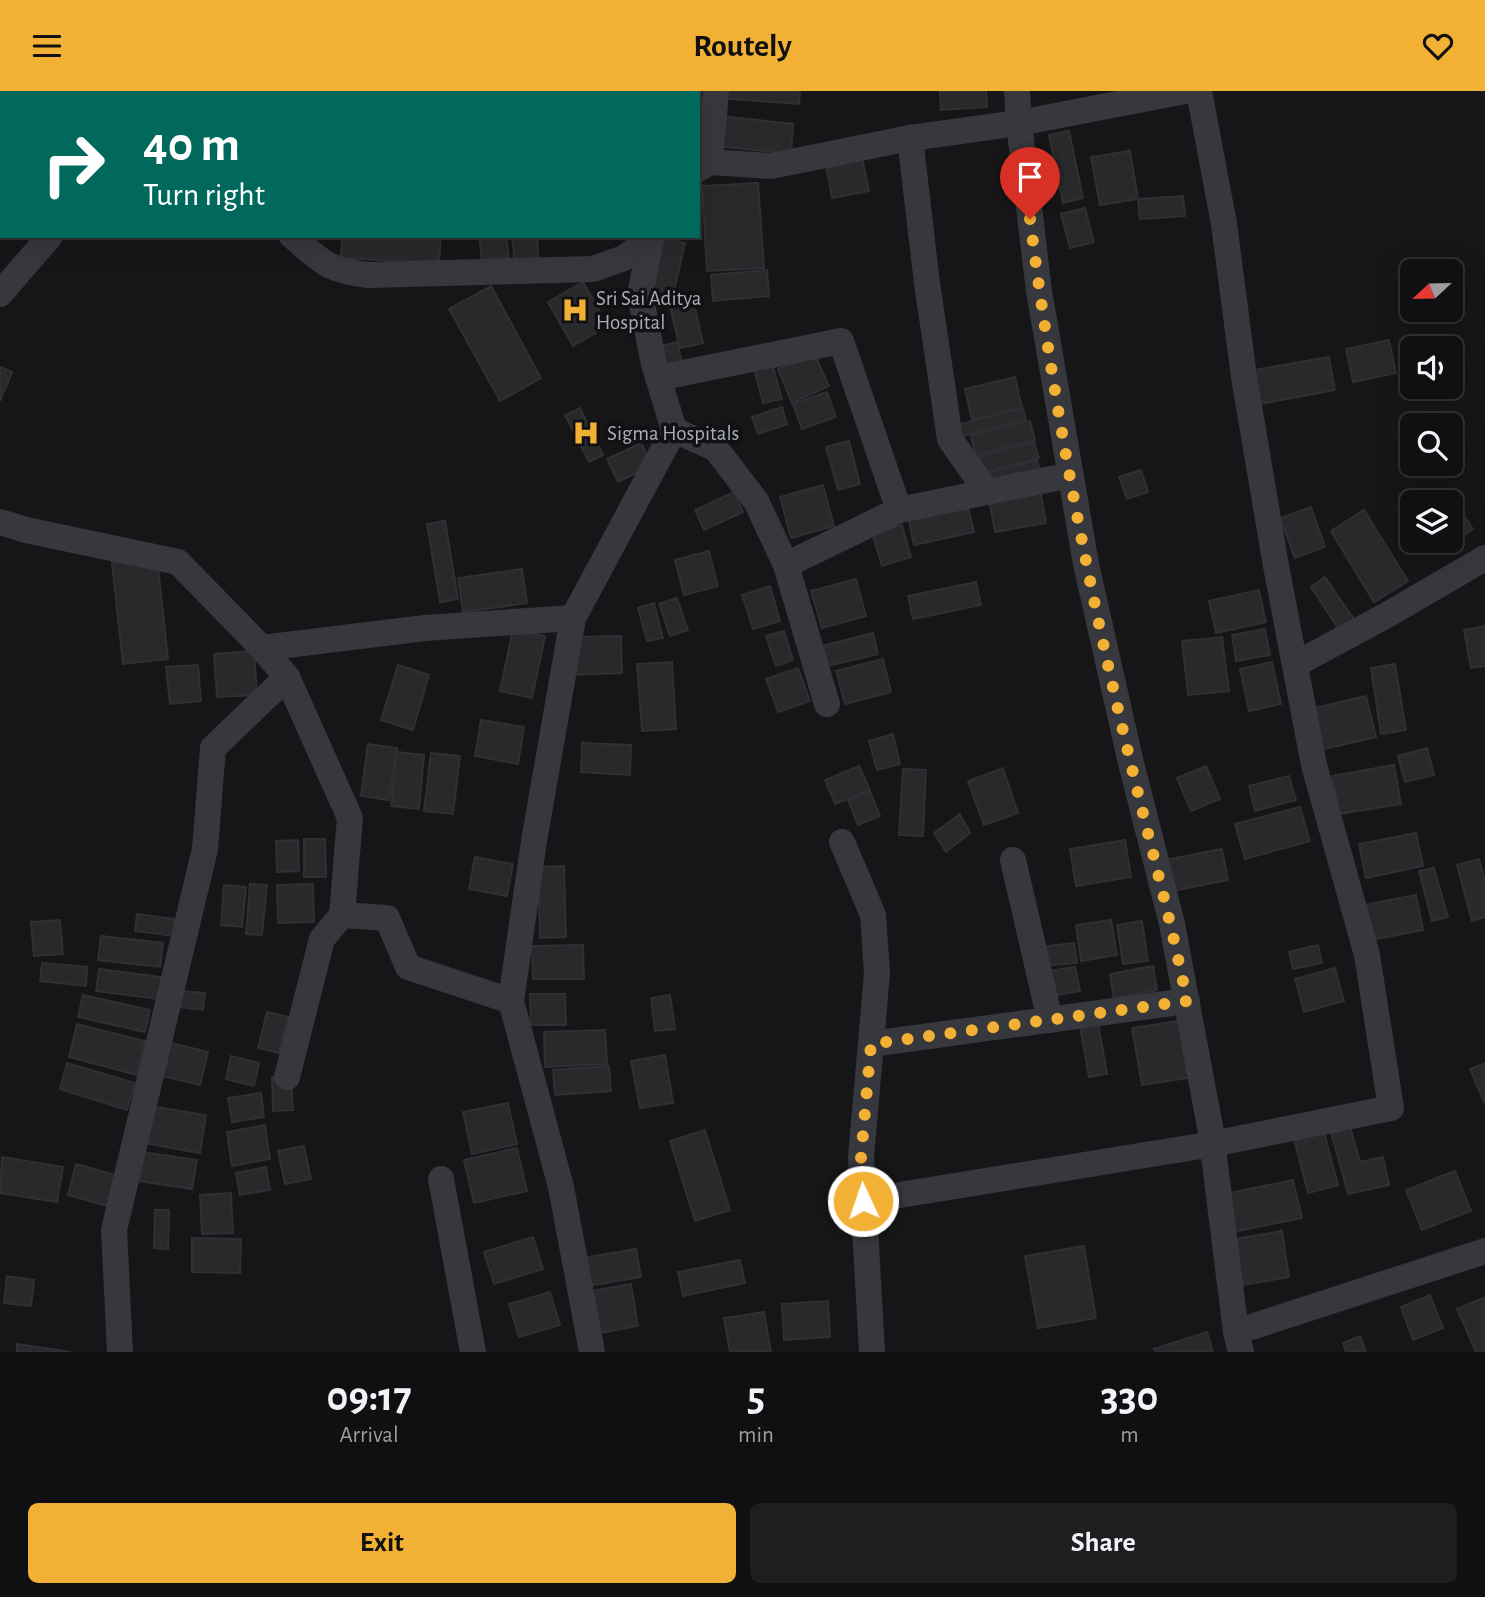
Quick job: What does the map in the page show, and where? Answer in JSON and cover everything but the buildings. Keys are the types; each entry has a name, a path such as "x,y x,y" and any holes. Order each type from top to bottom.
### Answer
{"street":[{"path":"716,91 704,166 771,166 910,138 1019,124 1185,91"},
{"path":"1017,91 1039,291 1086,564 1130,759 1172,924 1213,1144 1239,1342 1485,1251"},
{"path":"863,1201 1213,1144 1391,1108 1367,955 1314,765 1276,566 1244,377 1224,224 1199,91"},
{"path":"910,138 927,283 950,439 987,492"},
{"path":"0,294 48,238"},
{"path":"294,238 327,266 368,275 593,269 624,258 651,238"},
{"path":"592,1352 561,1187 511,1001 534,841 573,618 674,430 658,378 640,294 652,238"},
{"path":"658,378 841,341 899,510"},
{"path":"674,430 716,449 756,501 786,565 827,704"},
{"path":"786,565 899,510 1071,475"},
{"path":"0,522 26,530 178,562 287,677 350,818 342,915 322,939 287,1077"},
{"path":"1296,664 1485,558"},
{"path":"261,647 425,628 573,618"},
{"path":"120,1352 114,1230 205,849 214,748 287,677"},
{"path":"842,842 873,915 877,974 861,1157 872,1352"},
{"path":"1013,860 1050,1020"},
{"path":"342,915 387,918 408,967 511,1001"},
{"path":"871,1044 1187,1001"},
{"path":"441,1179 474,1352"}],"place":[{"name":"Sri Sai Aditya Hospital","path":"575,310"},
{"name":"Sigma Hospitals","path":"586,433"}],"route":[{"path":"863,1201 861,1157 871,1044 1187,1001 1172,924 1130,759 1086,564 1039,291 1030,219"}]}
